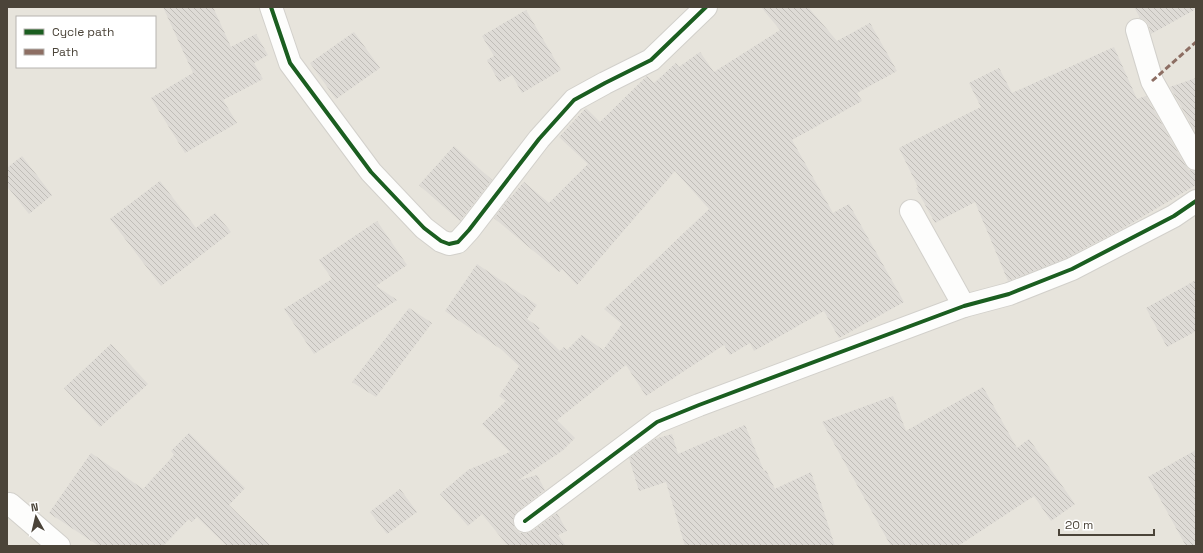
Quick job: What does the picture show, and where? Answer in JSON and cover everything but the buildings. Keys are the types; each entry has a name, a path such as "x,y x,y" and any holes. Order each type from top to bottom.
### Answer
{"street":[{"path":"271,7 290,63 371,172 424,228 441,241 449,244 458,242 469,230 539,139 574,100 651,60 706,7"},
{"path":"1137,30 1152,81 1196,159"},
{"path":"525,521 657,422 964,306 1009,294 1072,269 1174,216 1196,201"},
{"path":"911,211 964,306"},
{"path":"10,504 59,546"}],"shaded area":[{"path":"7,7 1196,7 1196,546 7,546"}],"marked path":[{"path":"1152,81 1196,42"}],"cycle path":[{"path":"271,7 290,63 371,172 424,228 441,241 449,244 458,242 469,230 539,139 574,100 651,60 706,7"},
{"path":"525,521 657,422 964,306 1009,294 1072,269 1174,216 1196,201"}]}
